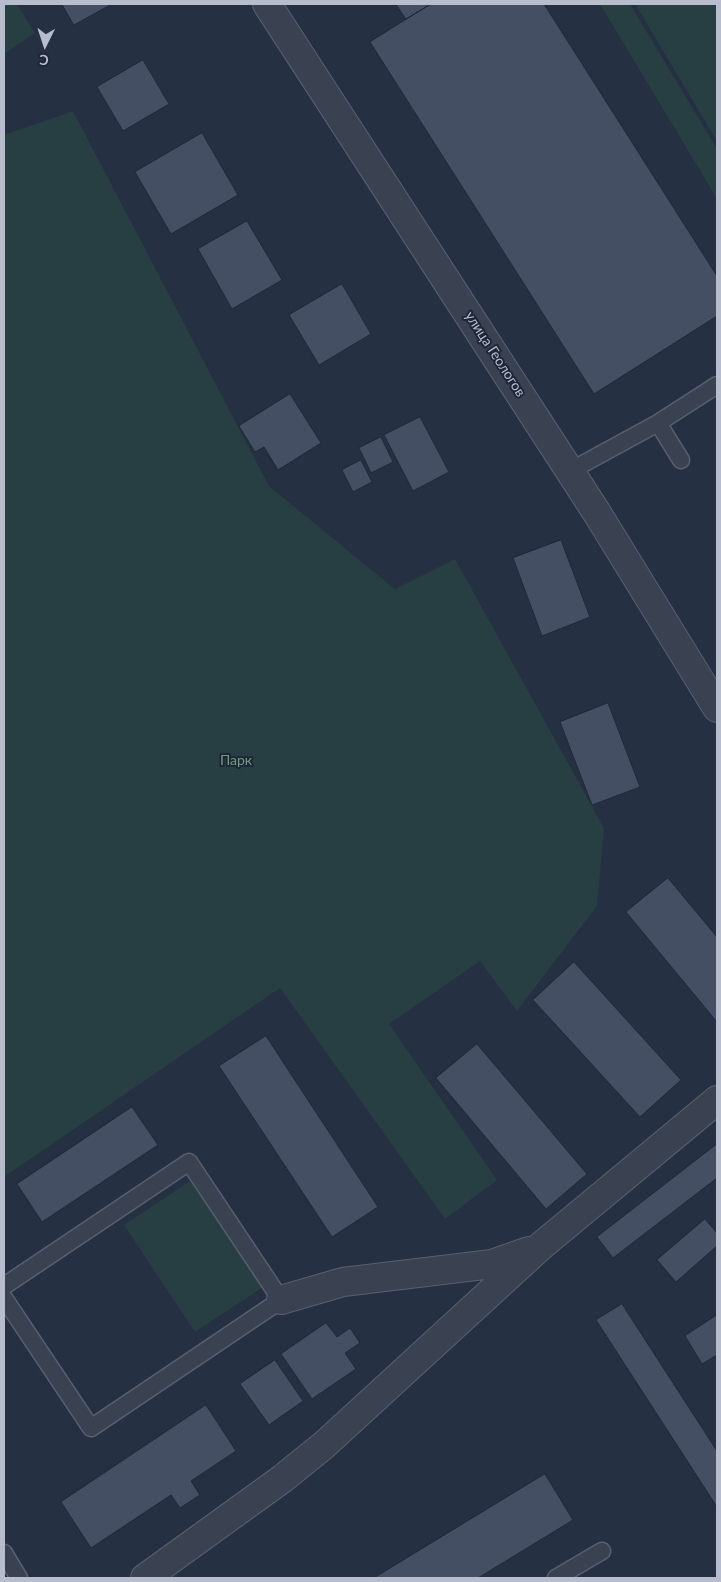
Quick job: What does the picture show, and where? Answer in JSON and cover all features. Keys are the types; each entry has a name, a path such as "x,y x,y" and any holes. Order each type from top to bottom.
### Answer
{"street":[{"name":"улица Геологов","path":"267,4 570,471 717,708"},
{"path":"145,1578 282,1479 324,1445 541,1246 717,1100"},
{"path":"282,1300 342,1282 492,1264 541,1246"}],"lane":[{"path":"570,471 658,423 717,385"},
{"path":"658,423 681,460"},
{"path":"4,1286 189,1162 282,1300 91,1428 4,1298"},
{"path":"556,1578 602,1551"},
{"path":"4,1553 19,1578"}],"green space":[{"path":"4,4 17,4 35,33 4,54"},
{"path":"600,4 630,4 717,149 717,199"},
{"path":"635,4 717,4 717,141"},
{"name":"Парк","path":"73,111 269,486 395,589 455,559 604,828 597,906 517,1011 480,961 389,1024 497,1180 445,1219 280,988 4,1177 4,135"},
{"path":"190,1181 262,1288 195,1332 124,1225"}],"building":[{"path":"62,4 112,4 74,25"},
{"path":"396,4 431,4 406,19"},
{"path":"431,4 544,4 717,276 717,316 594,394 370,42"},
{"path":"143,60 169,104 123,131 97,87"},
{"path":"202,133 238,195 171,234 135,172"},
{"path":"247,221 282,280 232,309 198,249"},
{"path":"342,284 371,334 319,365 289,315"},
{"path":"290,394 321,443 278,470 264,447 255,452 239,426"},
{"path":"420,417 449,472 413,491 384,435"},
{"path":"381,437 393,462 371,473 359,448"},
{"path":"361,460 372,482 353,492 342,470"},
{"path":"561,540 590,617 542,636 513,558"},
{"path":"608,703 640,787 592,805 560,722"},
{"path":"668,878 717,937 717,1022 626,912"},
{"path":"574,962 681,1080 640,1117 533,1000"},
{"path":"266,1036 378,1207 332,1237 219,1066"},
{"path":"477,1044 587,1174 546,1209 436,1078"},
{"path":"132,1107 158,1145 42,1222 17,1184"},
{"path":"717,1144 717,1178 613,1258 597,1237"},
{"path":"705,1219 717,1233 717,1246 676,1282 657,1260"},
{"path":"622,1304 717,1451 717,1507 596,1320"},
{"path":"717,1315 717,1355 702,1364 685,1336"},
{"path":"326,1323 337,1337 350,1328 360,1343 345,1353 356,1369 312,1399 281,1354"},
{"path":"275,1360 303,1401 269,1425 240,1384"},
{"path":"206,1405 236,1451 191,1481 200,1495 180,1508 171,1495 91,1548 61,1502"},
{"path":"545,1474 573,1520 478,1578 374,1578"}]}
